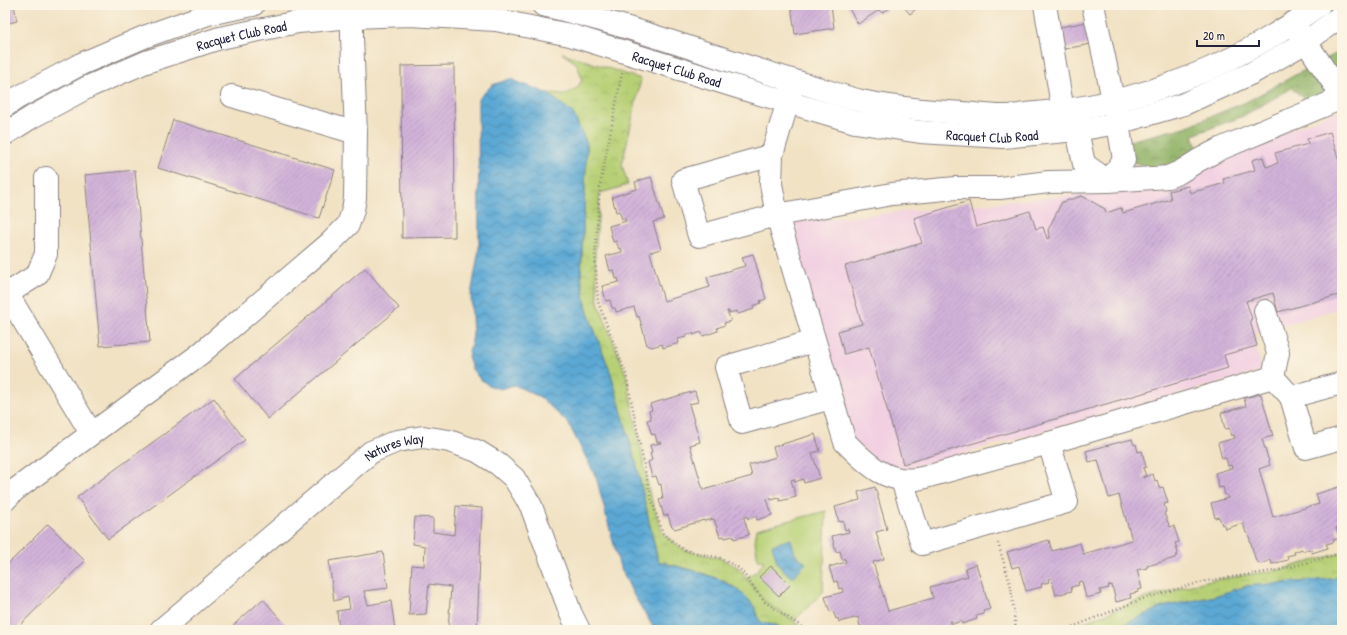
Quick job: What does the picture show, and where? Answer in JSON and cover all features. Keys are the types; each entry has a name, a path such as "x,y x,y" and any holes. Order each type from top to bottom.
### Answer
{"street":[{"name":"Racquet Club Road","path":"5,106 80,64 144,37 208,14 253,5"},
{"name":"Racquet Club Road","path":"544,5 584,14 860,101 922,110 1003,116 1063,111 1113,102 1176,83 1242,54 1294,24 1319,5"},
{"path":"1045,5 1063,111 1077,130 1084,164 1108,181"},
{"path":"1093,5 1118,123 1124,160 1108,181"},
{"name":"Racquet Club Road","path":"5,134 32,117 90,86 146,62 220,38 352,9 410,15 496,20 570,35 855,122 920,132 1003,138 1077,130 1118,123 1184,104 1252,73 1306,42 1342,15"},
{"path":"5,500 15,490 91,433 200,354 330,243 348,225 353,210 356,183 352,9"},
{"path":"772,155 683,180 699,236 777,216 892,194 956,188 1000,188 1049,182 1108,181 1168,177 1180,172 1220,149 1342,97 1294,24"},
{"path":"794,81 772,155 771,184 777,216 845,442 864,461 892,478 902,480 922,478 1049,443 1273,377"},
{"path":"232,96 356,133"},
{"path":"46,178 46,254 36,275 6,293 91,433"},
{"path":"1266,311 1278,353 1273,377"},
{"path":"814,341 726,368 742,423 831,398"},
{"path":"1273,377 1291,397 1306,448 1342,438"},
{"path":"1291,397 1342,383"},
{"name":"Natures Way","path":"161,630 371,452 397,441 423,437 449,441 477,451 498,464 514,478 531,506 571,614 579,630"},
{"path":"902,480 922,544 1067,502 1049,443"}],"path":[{"path":"622,73 600,186 595,256 598,302 626,374 650,495 663,534 684,550 720,558 739,568 765,602 808,630"},
{"path":"992,524 1011,586 1016,630"},
{"path":"1065,630 1149,597 1206,581 1279,570 1342,553"}],"shaded area":[{"path":"1342,109 1342,307 1253,335 1262,371 898,471 876,461 850,436 788,223 1146,188 1190,180 1230,154"}],"green space":[{"path":"1342,51 1342,90 1313,107 1292,88 1243,116 1193,135 1201,158 1168,177 1144,165 1124,160 1121,143 1185,127 1246,102"},
{"path":"562,53 641,79 622,165 628,185 600,193 595,256 598,302 626,374 650,495 663,534 684,550 720,558 739,568 765,602 807,630 783,630 778,626 760,622 754,607 746,597 735,588 711,576 658,561 636,463 611,374 587,310 581,276 587,144 573,113 547,93 566,94 577,88 582,80 577,64"},
{"path":"826,511 823,592 794,621 765,602 746,578 757,571 764,561 758,560 755,541 757,529"},
{"path":"1342,553 1342,576 1332,579 1247,586 1211,597 1162,607 1111,630 1065,630 1142,599 1206,581 1279,570"}],"water":[{"path":"510,79 547,93 573,113 587,144 581,277 587,310 611,374 636,463 658,561 723,581 745,596 754,607 760,622 778,626 783,630 655,630 633,594 619,564 596,477 568,423 540,397 514,385 500,389 488,385 478,377 472,369 468,356 473,336 471,295 479,249 478,99 492,85"},
{"path":"791,539 795,554 806,563 792,578 778,565 772,545"},
{"path":"1342,576 1342,630 1111,630 1162,607 1211,597 1247,586 1332,579"}],"building":[{"path":"5,5 14,5 17,21 5,24"},
{"path":"791,5 831,5 834,28 795,34"},
{"path":"847,5 893,6 882,13 879,10 858,24"},
{"path":"902,5 921,5 910,14"},
{"path":"1087,22 1091,44 1064,49 1060,27"},
{"path":"454,65 455,237 402,238 401,66"},
{"path":"173,120 335,170 319,218 158,168"},
{"path":"1330,132 1339,161 1342,160 1342,294 1278,312 1273,293 1246,301 1252,319 1250,320 1257,346 1224,355 1228,368 903,464 869,347 844,354 838,331 862,324 845,266 922,243 914,218 969,201 976,227 1030,211 1036,229 1043,227 1047,239 1050,238 1048,230 1062,202 1082,196 1105,209 1106,213 1121,208 1123,213 1171,199 1169,191 1188,186 1190,193 1225,183 1223,179 1255,170 1252,160 1263,157 1266,167 1278,163 1275,153 1308,144 1307,139"},
{"path":"135,170 150,342 100,346 85,175"},
{"path":"651,177 664,219 653,222 661,249 650,252 664,301 710,287 707,277 745,266 742,257 753,254 766,299 753,306 754,309 738,314 737,311 729,313 729,311 727,311 731,321 724,323 725,325 717,328 718,331 703,336 701,332 693,335 693,333 685,335 686,337 678,339 679,343 663,348 662,344 652,347 647,345 639,316 637,317 634,307 616,312 615,308 612,308 610,300 606,301 602,286 619,282 618,278 616,279 614,270 610,271 606,256 622,252 616,241 613,242 609,226 626,221 625,219 622,219 619,211 616,212 612,197 637,189 635,182"},
{"path":"365,268 399,308 268,419 235,379"},
{"path":"695,391 698,402 689,404 700,442 690,445 703,490 752,476 749,465 776,457 773,447 815,434 820,451 812,453 820,478 804,483 803,479 795,482 794,479 791,480 796,497 780,501 779,498 771,500 771,498 767,499 772,515 757,520 756,516 748,519 747,516 744,518 749,535 734,539 733,536 725,538 724,536 720,537 714,519 704,520 675,529 671,525 668,515 664,516 659,500 663,499 661,484 659,485 656,476 652,477 648,462 652,460 650,445 661,443 657,442 655,434 652,435 647,420 651,419 649,411 652,410 650,404"},
{"path":"1261,394 1273,436 1262,439 1270,465 1259,469 1273,517 1319,504 1316,494 1342,486 1342,529 1338,530 1338,527 1336,528 1340,538 1333,540 1334,542 1326,544 1328,548 1312,553 1311,549 1302,551 1302,549 1294,552 1295,554 1287,556 1288,560 1272,564 1271,560 1261,564 1256,561 1248,533 1246,533 1243,523 1225,529 1224,524 1222,525 1219,517 1215,518 1211,503 1228,498 1227,495 1225,495 1223,487 1219,488 1215,473 1232,468 1231,465 1228,466 1226,458 1222,459 1218,443 1235,438 1234,435 1231,436 1229,428 1225,429 1221,413 1246,406 1244,398"},
{"path":"214,398 245,440 108,539 77,497"},
{"path":"1132,439 1134,445 1136,444 1138,452 1142,451 1146,467 1143,468 1146,476 1143,476 1143,478 1153,474 1155,481 1157,480 1159,488 1163,487 1168,503 1164,504 1166,512 1164,513 1170,527 1174,526 1179,542 1175,543 1178,553 1175,558 1137,570 1142,589 1138,590 1138,592 1130,594 1131,598 1116,602 1112,585 1108,586 1109,588 1100,590 1101,594 1086,598 1082,581 1078,582 1079,585 1071,587 1072,591 1056,595 1051,578 1048,579 1049,582 1041,584 1042,587 1026,591 1019,566 1012,568 1007,552 1049,540 1052,551 1080,543 1083,554 1132,540 1119,495 1109,498 1098,460 1089,462 1086,451"},
{"path":"875,487 887,529 876,532 884,559 873,562 888,611 933,598 930,587 968,576 965,568 976,564 990,609 983,611 984,614 976,616 977,619 962,624 961,621 953,624 952,621 950,621 954,630 863,630 862,626 860,627 858,617 839,622 838,618 836,619 833,611 830,612 825,597 843,592 842,588 839,589 837,581 834,582 829,567 846,562 845,559 842,559 840,551 836,552 832,536 849,532 848,529 845,530 843,521 839,522 835,507 860,500 858,492"},
{"path":"456,506 482,508 477,630 448,630 451,587 429,584 426,614 409,615 412,565 424,566 425,546 413,544 415,517 433,518 433,532 454,535"},
{"path":"48,524 85,561 15,630 5,630 5,567"},
{"path":"383,552 388,588 364,591 368,605 391,601 395,630 339,630 337,611 350,609 348,597 334,601 329,561"},
{"path":"771,566 790,585 779,596 759,577"},
{"path":"263,599 290,630 228,630"}]}
